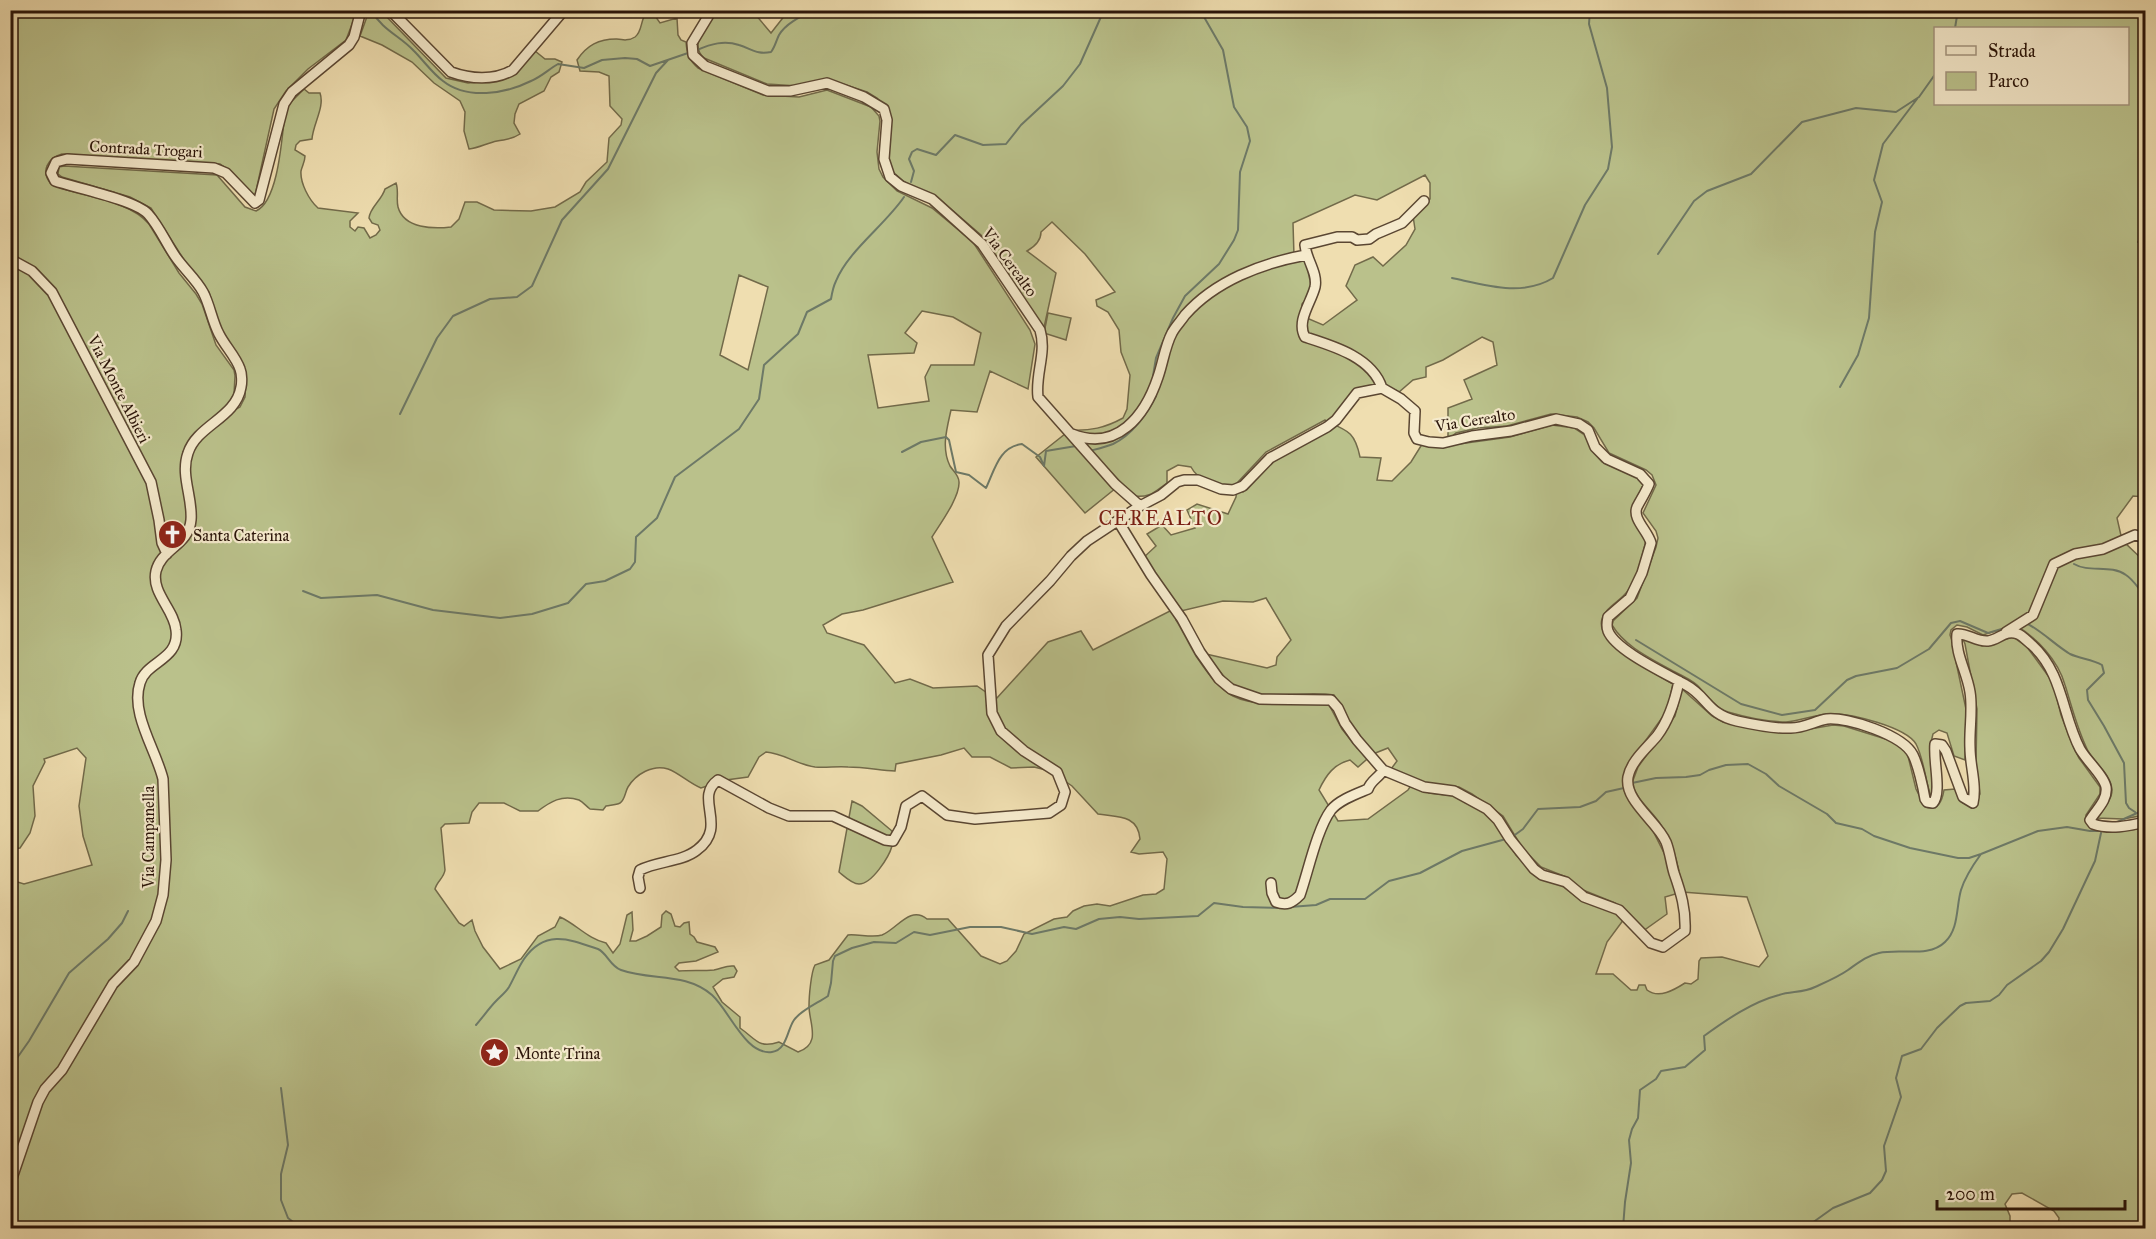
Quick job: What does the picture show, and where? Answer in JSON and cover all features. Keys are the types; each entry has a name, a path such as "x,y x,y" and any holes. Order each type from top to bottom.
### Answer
{"street":[{"path":"10,19 17,10"},
{"name":"Contrada Trogari","path":"191,520 185,468 188,452 198,438 234,405 241,388 241,370 219,334 202,291 175,257 148,214 135,205 55,181 51,173 56,162 67,159 214,168 226,173 255,203 259,200 284,104 292,92 349,45 354,37 361,10"},
{"path":"390,10 451,72 462,76 489,77 513,70 564,10"},
{"name":"Via Cerealto","path":"712,10 692,43 693,55 705,66 768,91 790,91 826,84 864,97 884,110 887,120 884,159 890,177 901,186 932,199 982,244 1040,330 1043,347 1038,397 1115,484 1140,506"},
{"path":"640,888 638,877 640,870 650,865 685,856 697,850 708,837 713,825 708,795 712,784 718,780 769,808 789,816 833,816 885,840 893,841 901,827 906,806 922,796 947,815 975,819 1049,813 1061,805 1065,792 1057,772 1024,751 1001,730 992,713 988,655 1006,626 1087,541 1184,480 1198,480 1221,489 1233,490 1243,486 1270,458 1336,420 1357,393 1382,388 1378,375 1363,362 1335,346 1305,337 1301,330 1316,284 1305,245 1337,237 1369,239 1402,223 1424,201"},
{"path":"1069,433 1083,439 1094,440 1120,432 1131,424 1149,401 1171,334 1204,296 1235,278 1291,257 1306,255"},
{"name":"Via Monte Albieri","path":"10,259 32,271 52,292 151,482 162,543 167,554"},
{"name":"Via Cerealto","path":"1382,388 1401,399 1415,411 1414,433 1417,439 1443,443 1472,436 1511,431 1556,419 1579,424 1587,430 1595,447 1607,459 1640,474 1649,484 1636,509 1636,517 1651,543 1630,598 1608,617 1608,631 1613,639 1640,660 1679,681"},
{"name":"Via Campanella","path":"10,1184 38,1102 45,1089 62,1070 107,992 134,962 156,921 163,895 166,860 163,779 142,722 138,693 140,682 145,674 172,652 177,630 156,586 155,579 157,568 167,554 182,542 188,533 191,520"},
{"path":"1119,521 1219,680 1237,692 1260,699 1331,700 1357,740 1383,771 1424,787 1454,791 1486,809 1498,820 1534,869 1542,875 1566,882 1584,897 1619,910 1651,943 1663,947 1685,931 1685,905 1666,842 1657,826 1634,801 1628,786 1628,777 1632,766 1668,719 1679,681 1687,685 1713,711 1731,719 1778,729 1795,729 1826,719 1838,719 1886,734 1905,745 1913,754 1927,802 1934,803 1937,799 1934,753 1935,744 1942,745 1963,797 1974,802 1975,785 1971,774 1970,749 1970,693 1960,663 1956,642 1957,634 1964,633 1972,639 1989,641 2033,615 2054,564 2075,554 2103,549 2135,535 2145,538"},
{"path":"2006,632 2017,634 2041,653 2057,682 2073,733 2081,750 2104,783 2106,789 2104,798 2090,820 2093,824 2106,827 2129,826 2145,822"},
{"path":"1271,883 1276,902 1285,905 1300,895 1330,811 1336,805 1368,789 1370,782 1379,777 1383,771"}],"green space":[{"path":"789,10 2145,11 2145,497 2133,496 2117,518 2122,540 2145,562 2145,815 2123,819 2097,818 2110,797 2112,790 2109,779 2084,743 2062,676 2052,658 2039,643 2015,625 1983,635 1957,625 1951,630 1950,635 1966,709 1965,760 1954,756 1947,733 1939,730 1933,734 1930,749 1931,797 1916,744 1901,732 1890,727 1840,714 1825,714 1779,722 1723,710 1694,683 1631,646 1612,625 1613,621 1637,598 1656,547 1658,538 1656,531 1643,513 1656,485 1652,475 1609,453 1594,428 1577,417 1551,414 1507,426 1478,428 1456,433 1448,440 1459,444 1510,437 1552,425 1574,428 1586,436 1594,453 1602,462 1644,483 1633,511 1635,522 1646,538 1640,563 1630,587 1604,615 1602,629 1607,638 1628,657 1673,684 1667,711 1630,762 1623,778 1623,784 1625,793 1633,806 1651,827 1682,889 1672,846 1659,822 1637,794 1632,783 1638,767 1675,716 1682,689 1712,716 1723,722 1787,733 1833,725 1844,726 1892,741 1902,746 1908,756 1916,789 1925,807 1936,807 1941,802 1944,790 1955,789 1963,803 1971,806 1976,803 1980,794 1976,763 1977,709 1962,637 1982,646 2013,637 2027,647 2054,686 2061,715 2073,746 2100,787 2100,794 2086,815 2087,823 2092,827 2106,830 2145,827 2145,1228 2058,1228 2059,1218 2054,1211 2022,1193 2012,1194 2005,1204 2010,1216 2010,1228 11,1228 11,880 24,884 92,865 83,836 79,806 86,758 77,748 44,759 45,762 33,786 35,816 30,833 20,848 13,849 11,863 10,11 357,11 346,40 308,69 286,91 274,109 254,200 220,164 62,154 49,162 47,166 46,174 51,184 129,209 149,224 179,273 202,304 216,345 234,370 234,394 222,417 240,407 245,397 246,374 244,366 221,330 209,292 188,266 151,208 130,197 62,177 58,174 59,167 217,175 245,207 256,211 264,205 270,195 281,151 285,112 304,89 309,93 320,93 321,104 312,139 300,141 296,145 295,150 305,156 301,171 304,186 308,196 318,208 358,213 350,221 350,227 355,231 358,227 364,228 370,238 376,235 380,230 378,225 372,223 369,218 370,214 385,189 396,183 397,204 401,214 406,220 420,226 451,227 459,219 465,202 477,202 494,210 531,211 555,207 580,192 586,182 607,162 609,138 621,125 622,119 610,106 609,76 599,72 580,71 577,60 585,50 599,42 610,39 628,40 635,37 647,12 653,13 660,23 677,18 678,35 686,42 689,56 698,68 763,95 799,97 827,90 871,107 879,116 880,121 877,152 879,169 883,177 897,191 932,208 973,242 1030,330 1035,344 1028,389 990,371 977,412 951,410 946,452 950,466 959,482 949,510 932,537 953,582 863,610 842,614 823,625 827,633 864,645 895,683 910,679 933,688 977,686 996,699 1048,642 1081,631 1093,650 1170,611 1179,609 1143,558 1156,546 1147,534 1162,525 1171,535 1195,528 1187,510 1197,504 1228,514 1236,497 1237,487 1205,480 1199,477 1191,467 1178,465 1167,471 1167,483 1152,494 1134,496 1070,430 1091,429 1110,424 1123,418 1127,409 1130,375 1121,352 1119,330 1108,312 1097,306 1096,300 1115,292 1085,254 1052,222 1041,232 1037,243 1027,251 1056,273 1043,332 981,235 939,199 903,181 892,171 888,152 891,120 889,112 877,98 867,92 828,79 798,86 767,84 704,58 698,47 699,40 716,11 750,11 771,33","holes":["1425,175 1430,183 1430,199 1413,216 1415,229 1406,245 1383,266 1373,257 1355,265 1346,286 1357,300 1323,325 1302,316 1302,304 1319,284 1306,253 1294,256 1293,223 1355,195 1377,200","739,275 768,287 748,370 720,355","922,311 953,317 981,333 974,365 931,365 925,377 929,401 878,408 868,355 914,353 917,343 905,333","1482,337 1493,342 1497,365 1464,380 1472,399 1448,408 1448,440 1424,441 1411,462 1392,481 1377,480 1381,458 1360,457 1356,443 1350,434 1328,422 1359,391 1377,385 1399,392 1413,380 1426,377 1426,367 1443,360","1325,420 1332,429 1274,461 1243,492 1237,487 1237,483 1266,452","1266,598 1291,640 1277,657 1276,665 1267,668 1206,654 1227,680 1245,691 1269,695 1334,695 1350,724 1372,754 1357,748 1342,729 1328,703 1254,702 1227,693 1212,678 1193,652 1176,620 1179,609 1181,611 1223,601 1253,602","964,748 972,757 990,757 1011,768 1034,767 1050,771 1072,786 1098,814 1131,821 1140,839 1131,852 1139,854 1163,852 1167,859 1164,889 1156,894 1143,895 1110,906 1097,904 1084,906 1067,917 1054,919 1024,934 1016,951 1007,961 1000,964 981,956 948,919 927,919 921,915 915,915 904,919 882,935 848,935 829,960 815,965 809,1002 812,1038 810,1044 798,1052 779,1042 762,1044 740,1028 740,1017 722,1002 713,987 723,979 734,977 737,971 734,966 714,970 679,971 675,967 679,963 696,961 718,952 715,947 697,942 690,934 689,922 680,927 675,926 671,914 666,911 662,915 661,927 636,941 630,941 633,930 632,912 627,915 620,944 613,953 606,943 593,938 560,917 555,927 538,936 521,959 500,969 483,947 472,920 464,926 459,923 435,889 445,870 441,828 445,824 469,823 472,812 479,803 504,803 520,811 538,811 562,798 573,798 590,809 603,810 606,806 622,802 631,782 645,771 657,768 668,769 701,788 726,780 748,777 759,757 766,752 815,767 854,767 895,771 896,764","1388,748 1397,761 1391,769 1414,781 1408,790 1368,819 1338,821 1319,790 1328,775 1339,764 1350,760 1358,767 1373,754","1415,782 1459,787 1472,794 1503,816 1523,849 1541,867 1566,877 1583,890 1615,903 1626,914 1578,898 1561,885 1536,875 1516,855 1496,822 1481,810 1456,796 1429,793","1682,892 1747,897 1768,956 1759,967 1722,957 1701,958 1698,979 1691,984 1685,983 1661,994 1652,993 1645,985 1639,985 1637,990 1631,990 1613,974 1596,974 1607,942 1627,915 1643,931 1667,914 1665,897"]},
{"path":"369,11 381,11 446,78 468,83 502,80 516,71 535,51 545,59 562,62 559,72 551,77 544,91 519,104 514,123 520,134 469,149 464,131 465,112 460,101 434,83 412,62 360,36"},
{"path":"1048,313 1071,318 1066,340 1044,333"},
{"path":"1065,434 1116,488 1085,513 1036,457"},
{"path":"852,801 862,806 892,831 892,846 884,863 869,880 859,884 839,872"}],"waterway":[{"path":"371,10 381,23 408,46 439,78 453,87 475,93 498,92 521,86 558,64 584,68 602,60 625,58 637,59 650,66 688,53"},
{"path":"697,50 712,44 728,43 758,52 771,52 779,35 786,27 814,10"},
{"path":"881,10 889,15 897,15 902,10"},
{"path":"911,182 914,171 909,159 912,152 917,149 936,155 955,135 983,145 1006,144 1021,125 1063,86 1080,64 1104,10"},
{"path":"1153,376 1156,358 1185,296 1219,264 1234,240 1238,230 1240,172 1250,141 1247,127 1234,107 1223,50 1200,10"},
{"path":"1452,278 1503,288 1529,287 1553,278 1585,205 1608,169 1612,147 1607,88 1589,24 1590,10"},
{"path":"1955,27 1958,10"},
{"path":"400,414 437,338 453,316 490,299 517,297 532,286 562,220 608,169 656,73 668,60"},
{"path":"1658,254 1694,201 1707,191 1751,174 1802,122 1856,108 1896,112 1919,97 1934,76"},
{"path":"1840,387 1858,355 1869,318 1875,232 1882,202 1874,180 1883,144 1917,99"},
{"path":"303,591 321,598 377,595 433,610 500,618 532,614 568,603 586,584 605,581 630,569 635,562 636,537 657,518 675,477 739,429 759,399 764,365 798,334 807,312 831,299 835,283 849,259 904,197"},
{"path":"2138,242 2146,227"},
{"path":"1089,451 1113,444 1133,430 1156,396"},
{"path":"902,452 921,442 946,437 949,440 956,472 969,475 986,488 999,460 1008,449 1014,446 1022,444 1040,457 1044,466 1046,451 1076,446"},
{"path":"2074,564 2080,567 2120,572 2132,580 2146,597"},
{"path":"1636,640 1741,704 1782,715 1815,710 1847,680 1856,676 1897,668 1929,649 1951,623 1960,621 1988,633 2005,628"},
{"path":"2026,623 2070,654 2102,665 2104,673 2087,690 2088,700 2124,763 2126,803 2135,812"},
{"path":"1632,783 1656,778 1700,775 1726,765 1748,764 1766,774 1779,786 1827,814 1836,823 1862,829 1874,836 1910,848 1958,858 1969,858 1981,854 2038,831 2067,827 2102,831"},
{"path":"1512,837 1523,829 1538,809 1580,807 1596,801 1606,792 1624,788"},
{"path":"2115,823 2146,809"},
{"path":"1805,1228 1833,1208 1870,1193 1882,1180 1886,1171 1884,1146 1901,1097 1896,1078 1902,1056 1921,1049 1937,1028 1960,1006 1966,1003 1990,1001 2007,985 2041,961 2063,929 2095,861 2101,833"},
{"path":"1290,907 1316,905 1330,899 1365,899 1389,881 1420,873 1462,851 1506,839"},
{"path":"1623,1228 1631,1163 1629,1140 1638,1118 1640,1090 1656,1079 1661,1071 1685,1067 1705,1050 1704,1036 1759,1002 1810,989 1844,973 1874,954 1923,951 1938,947 1950,937 1953,931 1963,885 1969,871 1981,854"},
{"path":"476,1025 508,989 522,962 532,950 540,943 549,940 567,940 598,949 621,970 680,980 702,988 718,1002 746,1040 754,1047 772,1052 784,1044 797,1016 828,996 835,956 852,948 874,942 896,943 914,932 930,935 970,927 1001,927 1032,934 1064,927 1076,929 1099,919 1198,916 1214,903 1243,907 1284,908"},
{"path":"10,1068 29,1041 69,973 108,939 122,923 128,911"},
{"path":"281,1088 288,1145 281,1174 281,1200 288,1218 301,1228"}],"place":[{"name":"Santa Caterina","path":"172,535"},
{"name":"Monte Trina","path":"494,1053"}],"district":[{"name":"CEREALTO","path":"1161,518"}]}
